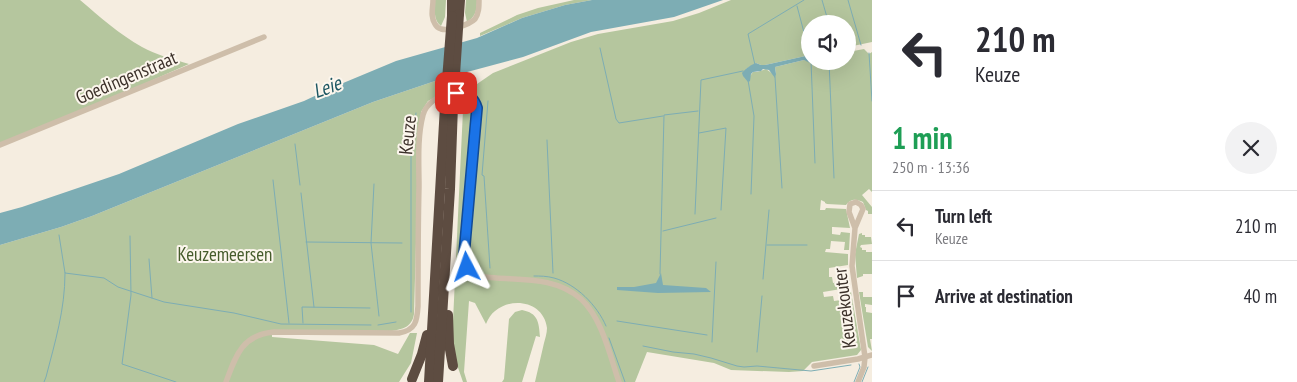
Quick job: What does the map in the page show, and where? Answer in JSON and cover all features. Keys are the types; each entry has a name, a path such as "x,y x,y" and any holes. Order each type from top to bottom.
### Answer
{"highway":[{"path":"452,0 455,15"},
{"path":"429,382 432,317 455,15 460,0"},
{"path":"438,382 446,244 449,106"},
{"path":"446,244 449,344 453,366"},
{"path":"412,379 422,354 432,317"}],"street":[{"path":"433,0 433,20 441,29 468,24 474,20 479,12 479,0"},
{"name":"Goedingenstraat","path":"0,145 264,37"},
{"name":"Keuze","path":"226,382 239,350 245,343 258,335 274,332 399,333 413,327 416,323 418,306 419,153 423,114 433,100 450,94 460,93 469,96 475,102 477,113 464,255 467,267 470,272 480,277 539,281 556,284 570,291 588,307 599,326 619,382"},
{"name":"Keuzekouter","path":"855,228 852,266 865,357 864,367 858,382"},
{"path":"814,366 872,355"}],"green space":[{"path":"0,0 80,0 102,19 142,47 159,55 189,64 0,144"},
{"path":"435,0 446,0 445,17 441,26 436,18"},
{"path":"466,0 477,0 475,12 467,22 465,13"},
{"path":"574,0 592,0 565,5 522,18 480,36 480,33 517,15"},
{"path":"731,0 872,0 872,42 856,45 856,15 801,15 801,57 765,65 756,63 746,69 750,76 753,72 766,69 776,74 775,67 801,61 801,70 856,70 856,50 864,49 869,54 872,52 872,192 869,189 862,195 872,207 872,214 868,214 863,202 856,200 850,201 846,205 827,204 821,200 820,210 825,210 826,208 846,209 850,228 832,227 832,234 850,233 849,250 844,250 845,242 831,241 830,249 826,249 825,252 848,254 848,265 829,268 829,277 832,277 833,283 845,281 845,274 848,273 850,284 840,285 841,289 823,292 824,297 833,296 834,301 841,300 840,294 851,292 861,350 857,355 812,362 803,371 789,372 731,370 714,363 647,352 635,382 535,382 547,330 545,319 540,312 527,304 510,304 502,306 494,312 486,324 475,303 469,301 464,372 467,382 463,382 455,359 452,342 463,110 477,97 472,89 493,73 571,42 598,34 673,21"},
{"name":"Keuzemeersen","path":"441,79 440,95 428,101 421,112 414,314 409,325 392,331 272,330 272,337 374,345 398,354 410,333 417,333 411,363 399,382 0,382 0,245 92,216 373,102"},
{"path":"862,233 865,237 871,237 872,244 861,245 860,247 862,250 866,250 866,252 872,252 872,274 863,274 863,276 857,278 855,254 859,234"},
{"path":"859,292 863,292 863,297 872,297 872,305 865,304 865,307 866,312 872,313 872,339 870,339 872,351 868,347"},
{"path":"522,310 531,313 537,319 540,337 536,336 522,382 502,382 504,379 509,319 515,312"}],"water":[{"name":"Leie","path":"592,0 723,0 674,17 591,32 523,57 441,79 373,102 92,216 0,245 0,213 119,174 238,124 304,101 396,61 477,38 522,18 565,5"},
{"path":"801,57 801,61 775,67 775,78 769,70 763,69 753,72 748,82 743,76 742,73 756,63 765,65"},
{"path":"661,273 663,285 706,288 711,292 658,293 617,290 617,287 634,287 656,283"}],"waterway":[{"path":"755,65 748,34 804,0"},
{"path":"822,0 826,15"},
{"path":"848,0 861,45"},
{"path":"797,6 801,21"},
{"path":"600,48 616,119 619,123 663,116"},
{"path":"869,53 872,101"},
{"path":"811,70 815,163"},
{"path":"829,70 834,178"},
{"path":"695,214 701,80 743,71"},
{"path":"775,77 782,188"},
{"path":"748,80 754,116 751,194"},
{"path":"488,101 482,175 484,176 490,268"},
{"path":"660,274 664,115 698,111"},
{"path":"411,312 411,156 416,113"},
{"path":"699,133 726,128 721,210"},
{"path":"547,140 553,273"},
{"path":"295,144 300,185"},
{"path":"273,180 289,323"},
{"path":"374,184 371,243 379,316"},
{"path":"301,193 314,307"},
{"path":"763,279 769,210"},
{"path":"663,231 716,218"},
{"path":"59,235 65,273 104,278 118,287 164,302 234,313 281,324 371,325"},
{"path":"130,236 131,295 122,364 176,382"},
{"path":"306,242 402,243"},
{"path":"767,245 807,245"},
{"path":"149,259 152,298"},
{"path":"712,342 716,262"},
{"path":"44,382 61,313 65,273"},
{"path":"534,276 554,278 578,290 597,310 606,326"},
{"path":"757,352 762,296"},
{"path":"303,323 302,307 370,308"},
{"path":"617,321 707,335"},
{"path":"378,325 396,322"},
{"path":"609,338 625,382"},
{"path":"643,346 694,354 744,367 757,366 811,371 851,365"},
{"path":"854,382 860,367 859,364"},
{"path":"862,382 868,367"}],"route":[{"path":"456,93 469,96 475,102 477,108 464,255 467,267"}]}
